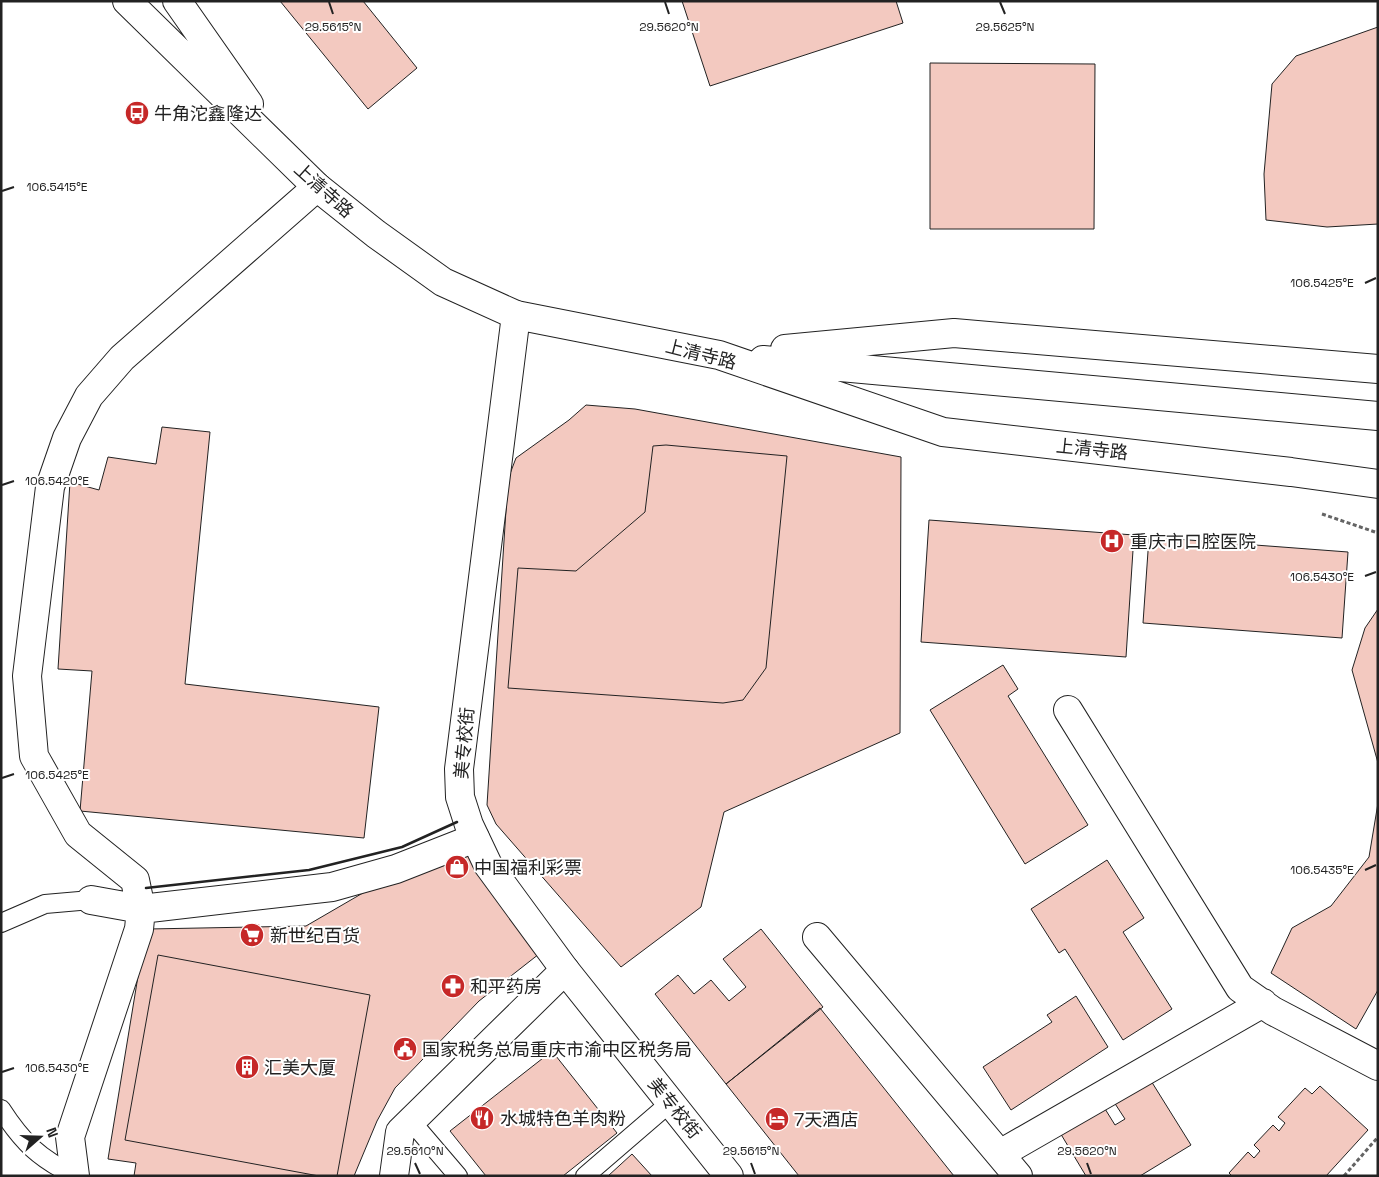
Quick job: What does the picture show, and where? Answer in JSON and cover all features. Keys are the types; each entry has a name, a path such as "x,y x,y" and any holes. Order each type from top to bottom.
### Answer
{"street":[{"name":"上清寺路","path":"127,1 318,187 376,234 443,282 516,315 719,356 943,432 1291,472 1378,484"},
{"path":"177,1 283,152"},
{"path":"75,1176 70,1137 139,929 141,909 135,880 78,834 34,756 27,676 50,487 67,438 89,396 122,358 318,187"},
{"name":"美专校街","path":"516,315 459,769 460,797 475,838 491,869 565,970 729,1176"},
{"path":"719,356 954,333 1378,369"},
{"path":"719,356 1378,416"},
{"path":"1068,710 1240,988 1262,1003 1378,1066"},
{"path":"91,900 141,909 332,887 396,869 475,838"},
{"path":"816,936 1018,1176"},
{"path":"394,1176 400,1132 565,970"},
{"path":"1000,1154 1262,1003"}],"lane":[{"path":"1,923 45,904 91,900"},
{"path":"585,1176 671,1102"},
{"path":"1,1110 28,1146 47,1162 75,1176"},
{"path":"411,1121 458,1176"}],"path":[{"path":"1322,514 1378,533"},
{"path":"1344,1176 1378,1137"}],"building":[{"path":"280,1 363,1 417,68 368,109"},
{"path":"682,1 896,1 903,23 710,86"},
{"path":"1378,27 1378,224 1327,227 1266,220 1264,174 1272,84 1296,56"},
{"path":"930,63 1095,64 1094,229 930,229"},
{"path":"586,405 635,409 901,457 900,733 724,812 701,907 621,967 496,824 487,805 508,479 516,458 569,420"},
{"path":"162,427 210,432 185,684 379,707 364,838 80,811 92,671 58,669 70,482 99,490 108,457 156,464"},
{"path":"666,445 787,456 766,668 743,700 723,703 508,688 518,568 576,571 645,512 653,446"},
{"path":"929,520 1134,535 1126,657 921,642"},
{"path":"1149,537 1348,552 1342,638 1143,623"},
{"path":"1378,609 1378,763 1352,670 1365,628"},
{"path":"1003,665 1018,689 1008,696 1088,825 1025,864 930,710"},
{"path":"1378,803 1378,990 1356,1029 1271,973 1292,928 1331,906 1369,857"},
{"path":"466,851 539,954 479,1001 395,1088 377,1121 354,1176 134,1176 136,1163 108,1159 140,964 148,929 306,926 368,890"},
{"path":"1107,860 1144,918 1123,932 1172,1009 1123,1040 1065,949 1059,953 1031,909"},
{"path":"761,929 823,1007 726,1084 655,994 678,975 694,994 711,980 729,1001 746,987 723,959"},
{"name":"汇美大厦","path":"158,955 370,995 337,1176 319,1176 125,1140"},
{"path":"1076,996 1108,1047 1011,1110 983,1067 1052,1022 1047,1015"},
{"path":"820,1008 954,1176 799,1176 726,1084"},
{"path":"552,1051 617,1133 563,1176 486,1176 450,1131"},
{"path":"1148,1076 1191,1145 1140,1176 1086,1176 1059,1131 1102,1104 1115,1125 1125,1119 1112,1099"},
{"path":"1320,1086 1368,1130 1326,1176 1232,1176 1229,1173 1248,1152 1254,1158 1260,1151 1254,1145 1273,1125 1279,1131 1285,1123 1278,1117 1305,1088 1312,1094"},
{"path":"632,1154 652,1176 608,1176"}],"wall":[{"path":"146,888 309,870 402,847 457,822"}],"place":[{"name":"牛角沱鑫隆达","path":"137,113"},
{"name":"重庆市口腔医院","path":"1112,541"},
{"name":"中国福利彩票","path":"457,867"},
{"name":"新世纪百货","path":"252,935"},
{"name":"和平药房","path":"453,986"},
{"name":"国家税务总局重庆市渝中区税务局","path":"405,1049"},
{"name":"汇美大厦","path":"247,1067"},
{"name":"水城特色羊肉粉","path":"482,1118"},
{"name":"7天酒店","path":"777,1119"}]}
